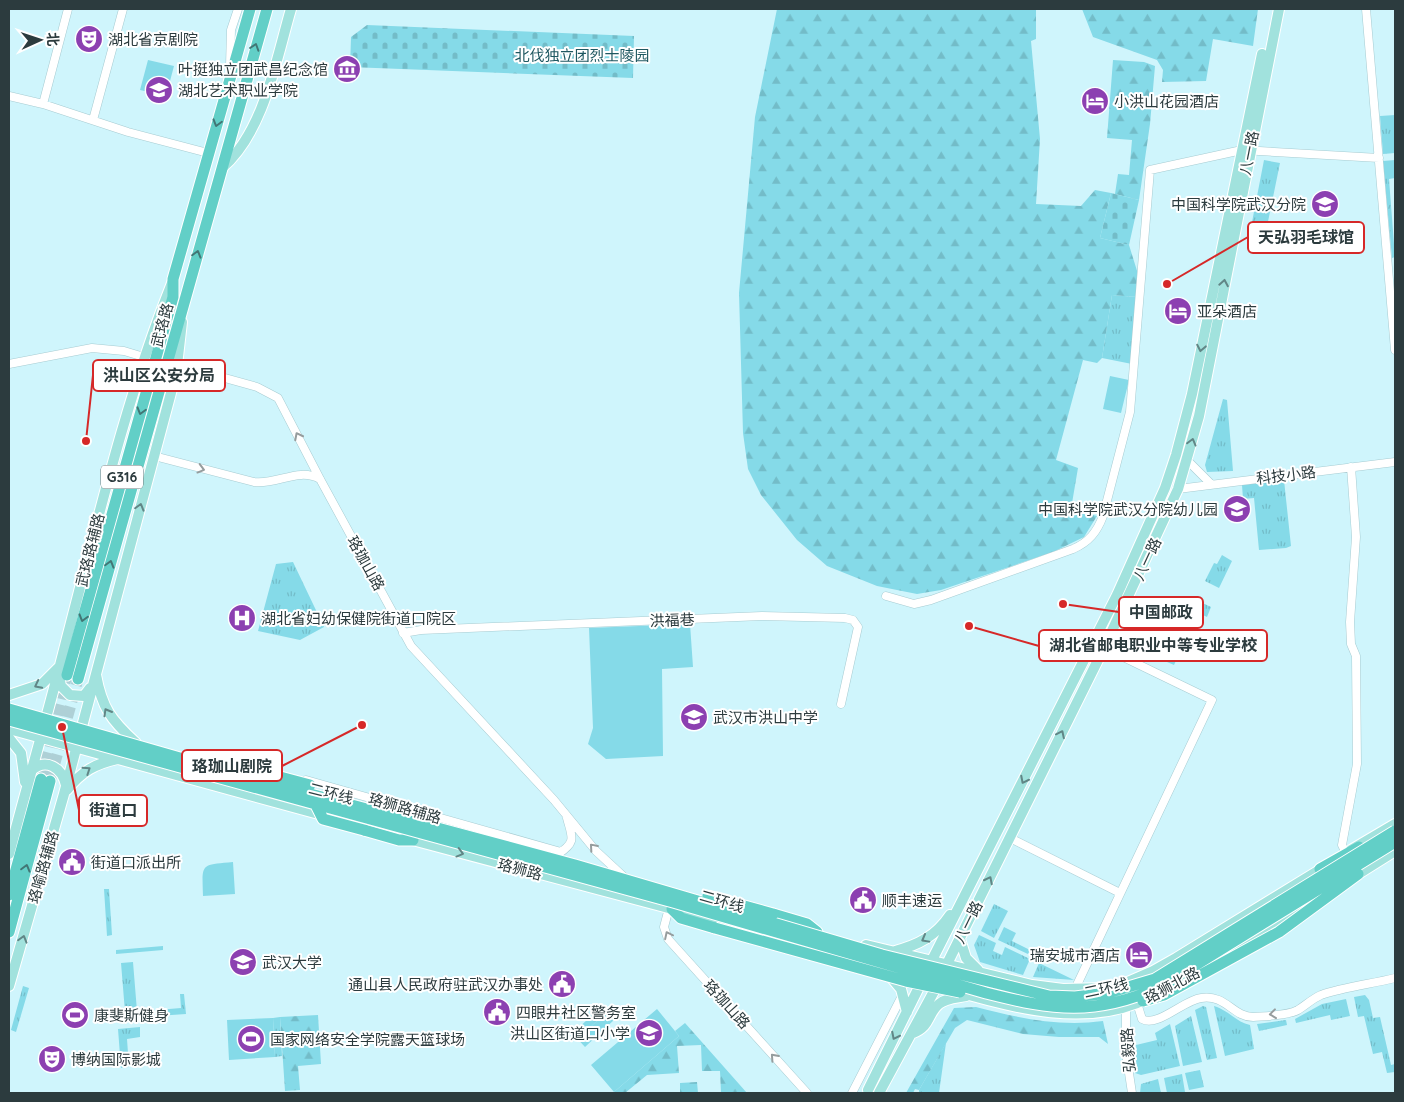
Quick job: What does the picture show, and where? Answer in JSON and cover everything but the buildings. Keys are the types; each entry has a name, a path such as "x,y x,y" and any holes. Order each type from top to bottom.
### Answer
{"highway":[{"name":"武珞路","path":"66,673 173,297 173,279 250,9"},
{"name":"武珞路","path":"66,673 184,301 267,9"},
{"name":"二环线","path":"9,709 232,773 575,865 882,955 1049,996 1075,997 1119,991 1155,978 1395,832"},
{"name":"二环线","path":"9,720 664,900 986,993 1036,1005 1064,1008 1110,1004 1160,987 1395,842"},
{"path":"227,768 254,770 473,829 489,841"},
{"path":"9,895 45,780 9,932"},
{"path":"316,805 322,819 399,840 413,840"},
{"path":"1320,869 1395,825"},
{"path":"575,865 596,865 773,914 807,924 817,932"},
{"path":"1110,1004 1120,1006 1152,999 1184,985 1279,932 1358,874"},
{"path":"670,908 681,918 906,981 970,994 986,993"}],"main road":[{"path":"222,168 239,151 255,122 291,9"},
{"name":"八一路","path":"880,1093 937,986 1104,648 1178,489 1188,460 1204,395 1272,9"},
{"name":"八一路","path":"868,1090 1137,553 1176,455 1192,394 1279,9"},
{"name":"武珞路辅路","path":"40,737 46,716 66,673 106,485 144,357 173,279"},
{"path":"76,747 178,365 184,301"},
{"path":"95,672 101,698 107,712 112,720 136,743"},
{"path":"66,673 61,686 70,695 84,696 92,687"},
{"path":"9,695 42,684 66,673"},
{"name":"珞狮路","path":"9,705 227,768 558,854 623,876 817,932 932,961"},
{"name":"珞狮路","path":"9,729 413,840 670,908 922,982"},
{"path":"9,854 40,737"},
{"path":"9,738 21,753 26,789"},
{"name":"珞喻路辅路","path":"9,986 76,747"},
{"path":"65,790 90,767 118,759"},
{"path":"31,771 42,765 56,767 62,772 65,790"},
{"name":"珞狮北路","path":"932,961 1032,985 1100,989 1126,982 1153,971 1395,825"},
{"name":"珞狮北路","path":"922,982 1020,1008 1061,1013 1126,1006 1137,1003 1231,953 1395,851"},
{"path":"891,951 908,948 931,936 948,918 968,890"},
{"path":"1217,932 1231,953"},
{"path":"960,939 966,958 981,972"},
{"path":"886,971 900,986 907,1012"},
{"path":"913,1033 923,1029 937,1005 948,1000 969,996"}],"street":[{"path":"43,104 68,9"},
{"path":"93,120 123,9"},
{"path":"230,76 231,30 238,9"},
{"path":"1366,9 1395,350"},
{"path":"9,96 43,104 208,153"},
{"path":"886,596 914,604 931,600 1073,549 1083,544 1096,531 1103,516 1130,412 1150,170 1246,150 1379,158"},
{"path":"9,364 92,348 124,351 144,357"},
{"name":"珞珈山路","path":"178,365 257,387 278,398 403,633 416,652 565,814 596,851 623,876"},
{"path":"154,456 254,482 269,483 302,473 320,479"},
{"path":"1188,460 1211,484"},
{"name":"科技小路","path":"1178,489 1395,462"},
{"path":"1346,853 1342,845 1356,780 1358,758 1356,656 1351,644 1350,622 1356,537 1351,467"},
{"name":"洪福巷","path":"403,633 421,630 762,616 845,618 853,620 858,627 841,704"},
{"path":"1075,989 1212,700 1092,642"},
{"name":"珞珈山路","path":"558,854 569,846 572,841 565,814"},
{"path":"1010,838 1120,893"},
{"name":"珞珈山路","path":"670,908 664,927 668,938 807,1093"},
{"path":"1137,1003 1142,1019 1146,1021 1156,1019 1200,998 1220,999 1244,1015 1251,1017 1293,1012 1318,997 1395,978"},
{"path":"852,1093 903,994"},
{"name":"弘毅路","path":"1126,1006 1126,1053 1132,1093"}],"green space":[{"path":"777,9 1036,9 1036,39 1031,41 1040,139 1036,204 1081,206 1095,190 1111,193 1100,238 1129,245 1138,274 1137,297 1112,295 1102,358 1097,363 1083,360 1056,460 1078,468 1071,509 1097,516 1084,537 1053,552 941,590 917,594 877,586 827,566 797,540 761,495 748,469 743,433 739,293 755,117"},
{"path":"1082,9 1258,9 1253,46 1213,39 1206,81 1162,82 1163,70 1157,60 1093,37"},
{"name":"北伐独立团烈士陵园","path":"367,25 634,36 633,78 350,67 351,37"},
{"path":"148,60 174,66 166,96 140,90"},
{"path":"1113,60 1144,62 1155,66 1150,124 1139,200 1115,194 1118,174 1129,175 1132,140 1107,138"},
{"path":"1395,115 1395,153 1383,154 1380,116"},
{"path":"1264,160 1280,163 1262,251 1247,248"},
{"path":"1395,160 1395,178 1389,179 1395,257 1392,258 1383,161"},
{"path":"1111,193 1139,200 1129,245 1100,238"},
{"path":"1112,295 1137,297 1132,364 1102,358"},
{"path":"1110,376 1129,380 1121,413 1103,409"},
{"path":"1223,399 1227,400 1233,471 1207,472 1205,465"},
{"path":"1284,480 1291,546 1259,550 1254,498 1243,499 1242,485"},
{"path":"1222,555 1232,561 1219,588 1205,581 1214,563 1217,564"},
{"path":"293,562 324,627 300,640 258,631 276,564"},
{"path":"1194,599 1211,607 1207,617 1189,608"},
{"path":"1183,611 1203,620 1201,623 1195,620 1174,665 1160,659"},
{"path":"690,624 693,667 662,669 663,756 606,759 588,744 593,728 589,628"},
{"path":"233,862 235,894 203,896 203,872 205,868 209,865"},
{"path":"104,889 109,889 112,935 107,936"},
{"path":"994,904 1008,911 994,938 981,931"},
{"path":"1004,927 1016,933 1012,941 1030,950 1028,954 998,940"},
{"path":"979,935 996,943 993,951 1002,955 1005,947 1030,959 1023,975 980,962 974,945"},
{"path":"163,946 163,950 116,954 116,950"},
{"path":"133,962 137,1011 125,1012 121,963"},
{"path":"1039,963 1074,980 1033,977"},
{"path":"23,986 29,988 16,1032 11,1030"},
{"path":"180,994 184,994 186,1014 157,1016 157,1010 181,1008"},
{"path":"1365,995 1369,1000 1373,1018 1380,1017 1391,1065 1395,1064 1395,1072 1387,1073 1382,1052 1373,1054 1364,1016 1358,1017 1354,997"},
{"path":"1346,999 1350,1016 1331,1020 1330,1015 1296,1023 1295,1019 1322,1004"},
{"path":"602,1006 614,1020 585,1047 572,1033 577,1029 583,1034 602,1016 597,1011"},
{"path":"1203,1006 1206,1007 1217,1058 1207,1060 1195,1010"},
{"path":"1214,1006 1250,1025 1254,1049 1225,1056"},
{"path":"976,1007 1023,1018 1055,1022 1087,1023 1103,1021 1108,1044 1099,1037 1059,1037 1023,1034 967,1020 955,1028 919,1090 915,1089 913,1093 906,1093 954,1008"},
{"path":"657,1009 679,1036 614,1092 591,1065"},
{"path":"597,1011 602,1016 582,1035 577,1029"},
{"path":"318,1015 321,1064 298,1066 300,1090 285,1091 280,1017"},
{"path":"1191,1016 1202,1062 1183,1066 1175,1026"},
{"path":"280,1017 282,1056 275,1057 273,1018"},
{"name":"国家网络安全学院露天篮球场","path":"273,1018 275,1057 229,1060 227,1020"},
{"path":"1286,1020 1287,1025 1259,1031 1257,1024"},
{"path":"685,1023 747,1093 721,1093 720,1071 702,1071 701,1045 677,1046 679,1073 647,1075 625,1093 614,1092 679,1036 675,1031"},
{"path":"1170,1024 1180,1066 1141,1075 1135,1073 1133,1055 1137,1054 1136,1045 1157,1040 1155,1033"},
{"path":"140,1027 140,1037 127,1039 129,1067 121,1068 118,1029"},
{"path":"946,1043 939,1093 919,1093 919,1090"},
{"path":"1200,1070 1204,1087 1189,1090 1185,1073"},
{"path":"1182,1074 1185,1092 1167,1093 1164,1078"},
{"path":"1158,1079 1161,1093 1140,1093 1141,1084"},
{"path":"697,1082 698,1093 680,1093 680,1083"}],"tunnel":[{"path":"41,779 67,675"},
{"path":"50,781 78,679"}],"place":[{"name":"湖北省京剧院","path":"89,39"},
{"name":"叶挺独立团武昌纪念馆","path":"347,69"},
{"name":"湖北艺术职业学院","path":"159,90"},
{"name":"小洪山花园酒店","path":"1095,101"},
{"name":"中国科学院武汉分院","path":"1325,204"},
{"name":"天弘羽毛球馆","path":"1167,284"},
{"name":"亚朵酒店","path":"1178,311"},
{"name":"洪山区公安分局","path":"86,441"},
{"name":"中国科学院武汉分院幼儿园","path":"1237,509"},
{"name":"中国邮政","path":"1063,604"},
{"name":"湖北省妇幼保健院街道口院区","path":"242,618"},
{"name":"湖北省邮电职业中等专业学校","path":"969,626"},
{"name":"武汉市洪山中学","path":"694,717"},
{"name":"珞珈山剧院","path":"362,725"},
{"name":"街道口","path":"62,727"},
{"name":"街道口派出所","path":"72,862"},
{"name":"顺丰速运","path":"863,900"},
{"name":"瑞安城市酒店","path":"1139,955"},
{"name":"武汉大学","path":"243,962"},
{"name":"通山县人民政府驻武汉办事处","path":"562,984"},
{"name":"四眼井社区警务室","path":"497,1012"},
{"name":"康斐斯健身","path":"75,1015"},
{"name":"洪山区街道口小学","path":"649,1033"},
{"name":"国家网络安全学院露天篮球场","path":"251,1039"},
{"name":"博纳国际影城","path":"52,1059"}]}
